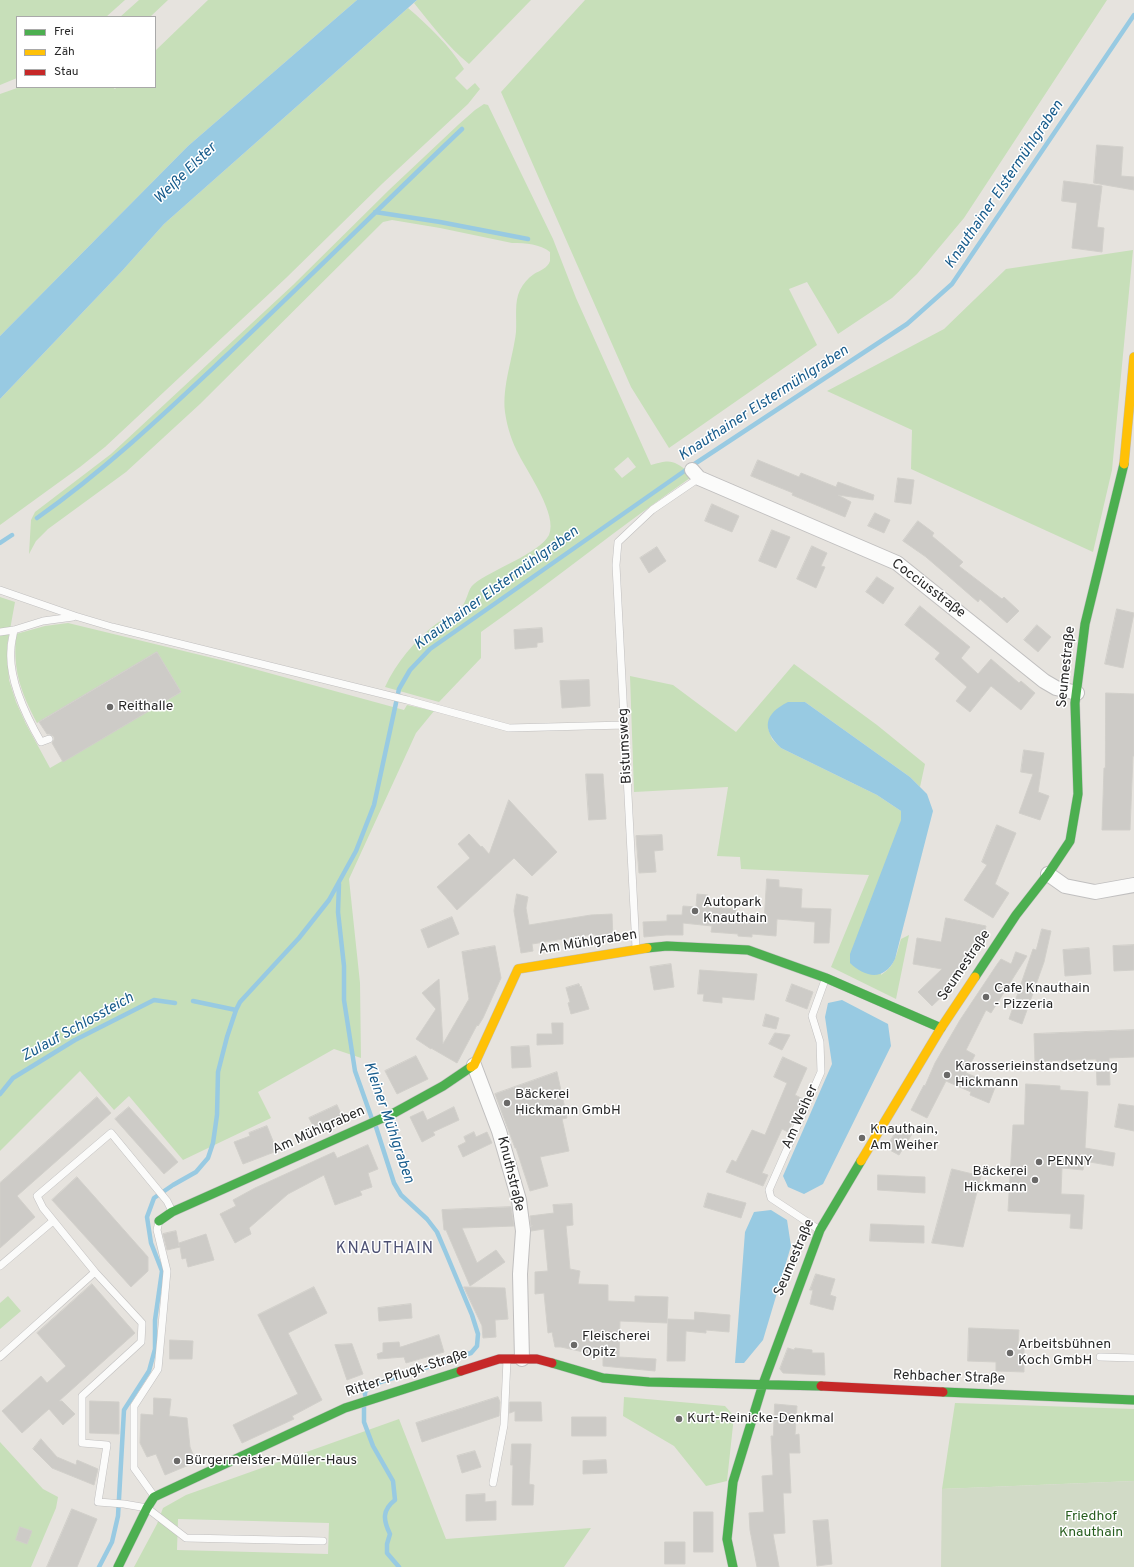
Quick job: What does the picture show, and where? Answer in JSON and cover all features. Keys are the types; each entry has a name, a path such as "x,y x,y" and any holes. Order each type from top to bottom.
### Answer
{"street":[{"name":"Seumestraße","path":"733,1567 728,1539 733,1482 762,1384 820,1230 940,1028 1016,915 1048,874 1070,841 1078,794 1075,711 1085,624 1128,472 1134,357"},
{"name":"Cocciusstraße","path":"696,474 897,563 1044,681 1056,688 1077,693"},
{"path":"1048,874 1064,886 1094,892 1134,885"},
{"name":"Am Mühlgraben","path":"159,1221 172,1212 383,1118 443,1086 474,1065 518,969 636,949 667,946 748,950 826,978 940,1028"},
{"name":"Knuthstraße","path":"474,1065 499,1131 519,1200 523,1231 520,1274 522,1359"},
{"name":"Ritter-Pflugk-Straße","path":"154,1497 345,1408 499,1359 537,1359 587,1374 612,1379 649,1382 762,1384"},
{"name":"Rehbacher Straße","path":"762,1384 1134,1400"},
{"path":"118,1567 154,1497"}],"lane":[{"name":"Cocciusstraße","path":"618,542 652,510 696,474"},
{"name":"Bistumsweg","path":"618,542 616,565 636,949"},
{"path":"0,590 112,627 384,694 509,728 625,726"},
{"path":"0,632 14,630 43,621 75,616"},
{"path":"14,630 10,650 13,677 20,700 41,742 49,739"},
{"name":"Am Weiher","path":"820,1230 772,1198 768,1190 821,1072 820,1042 812,1016 826,978"},
{"path":"172,1212 168,1201 111,1133 37,1196 43,1208 95,1272 142,1324 141,1342 82,1396 82,1443 107,1445 98,1502 147,1508 186,1538 323,1541"},
{"path":"0,1266 54,1221"},
{"name":"Am Mühlgraben","path":"154,1497 134,1468 134,1406 158,1369 167,1271 157,1230 159,1221"},
{"path":"0,1357 95,1272"},
{"path":"1100,1357 1134,1358"},
{"path":"493,1483 504,1425 507,1359"}],"green space":[{"path":"0,0 125,0 107,16 16,16 16,78 0,85"},
{"path":"139,0 168,0 151,16 121,16"},
{"path":"208,0 357,0 188,146 0,336 0,94 17,88 156,88 156,50"},
{"path":"417,0 531,0 469,64 433,27 414,3"},
{"path":"585,0 1107,0 964,218 917,274 892,298 838,334 807,282 789,289 817,345 669,448 631,387 501,92"},
{"path":"408,8 439,37 464,69 455,78 467,90 475,83 480,89 468,104 383,183 286,278 105,447 0,525 0,399 122,271 164,224"},
{"path":"484,104 488,105 553,239 576,298 651,465 668,461 675,463 690,473 690,478 481,632 481,658 439,702 385,687 389,678 407,652 428,630 462,607 470,589 474,584 536,548 544,542 549,535 551,527 546,506 541,494 512,440 508,429 504,402 506,382 515,342 516,305 518,295 524,283 549,263 550,252 542,247 532,244 512,243 392,220 383,222 200,404 126,472 48,529 36,541 29,554 31,520 35,512 111,454 293,285 389,190 475,110","holes":["628,457 636,467 622,478 614,469"]},
{"path":"1133,250 1112,470 1093,552 911,469 912,430 827,391 944,329 1006,269"},
{"path":"0,597 15,602 7,646 9,680 16,702 26,724 50,768 181,692 157,652 37,723 26,700 19,680 15,647 16,634 45,626 68,623 225,661 404,710 407,705 434,711 416,733 349,879 360,983 361,1058 334,1049 258,1092 271,1118 183,1160 129,1096 114,1110 80,1071 0,1151"},
{"path":"794,664 877,725 925,764 920,787 910,777 805,702 768,728 772,739 781,748 877,795 901,811 881,975 893,963 901,939 909,935 896,999 831,967 869,875 741,869 740,857 717,856 728,787 634,792 630,676 673,685 736,732"},
{"path":"8,1296 21,1311 0,1329 0,1303"},
{"path":"624,1397 725,1406 734,1416 727,1481 706,1486 674,1446 623,1416"},
{"path":"955,1403 1134,1409 1134,1481 942,1489"},
{"path":"399,1419 446,1539 591,1528 564,1567 134,1567 157,1524 163,1508 186,1495","holes":["178,1519 329,1523 328,1554 177,1550"]},
{"path":"0,1442 43,1489 58,1497 56,1508 31,1567 0,1567"},
{"name":"Friedhof Knauthain","path":"1134,1481 1134,1567 941,1567 942,1489"}],"water":[{"name":"Weiße Elster","path":"357,0 417,0 164,224 122,271 0,399 0,336 188,146"},
{"path":"788,702 805,702 910,777 927,794 933,811 895,959 886,971 880,974 868,974 856,968 850,963 850,954 901,820 901,811 877,795 781,748 770,734 768,722 774,712"},
{"path":"842,1000 888,1024 891,1046 823,1184 804,1194 788,1187 783,1176 832,1064 825,1017 828,1003"},
{"path":"771,1210 787,1220 791,1246 763,1340 744,1363 735,1363 745,1232 754,1212"}],"building":[{"path":"1097,145 1123,147 1121,176 1134,177 1134,190 1094,183"},
{"path":"1064,181 1102,186 1097,227 1104,228 1102,252 1072,248 1077,203 1062,201"},
{"path":"758,460 799,477 801,473 836,487 838,482 874,495 873,500 838,495 851,502 845,517 792,495 793,493 751,476"},
{"path":"898,478 914,480 911,504 895,502"},
{"path":"712,504 739,516 732,532 705,521"},
{"path":"875,513 890,520 884,533 868,526"},
{"path":"918,521 934,533 932,536 963,562 959,566 1002,599 1004,597 1019,611 1007,623 980,599 978,602 926,557 903,541"},
{"path":"772,530 790,537 776,568 759,561"},
{"path":"812,546 827,553 821,566 825,567 816,588 797,579"},
{"path":"657,547 666,561 649,573 640,558"},
{"path":"877,577 894,588 883,604 866,592"},
{"path":"920,606 970,647 961,658 978,674 991,659 1019,683 1021,681 1035,693 1021,710 991,686 970,712 956,701 967,687 935,659 940,653 905,625"},
{"path":"1117,609 1134,613 1123,668 1105,664"},
{"path":"1037,625 1051,637 1038,652 1024,640"},
{"path":"542,628 543,642 537,643 537,647 515,649 514,630"},
{"name":"Reithalle","path":"157,652 181,692 63,762 52,743 54,737 47,734 39,722"},
{"path":"589,680 590,706 562,708 560,681"},
{"path":"1106,693 1134,694 1134,756 1130,830 1102,830"},
{"path":"1024,750 1044,753 1038,792 1049,796 1040,820 1019,813 1033,774 1021,772"},
{"path":"586,774 603,774 606,819 589,820"},
{"path":"509,800 557,852 532,876 514,858 457,910 437,887 470,858 458,844 469,834 489,854"},
{"path":"997,825 1016,833 995,884 1009,893 993,918 964,900 987,865 982,862"},
{"path":"662,835 663,850 654,851 656,872 639,873 636,836"},
{"path":"767,879 779,880 779,887 802,889 801,908 831,909 829,943 814,943 815,922 777,919 776,936 752,934 752,937 738,936 738,934 711,932 712,926 683,923 683,935 644,937 643,922 667,921 667,915 682,915 683,906 696,907 697,894 708,895 707,907 736,909 736,916 764,918"},
{"path":"517,894 528,897 526,908 529,925 591,915 612,914 613,939 595,939 595,934 532,944 533,951 521,953 514,911"},
{"path":"452,917 459,934 428,948 421,930"},
{"path":"946,918 986,926 983,941 954,985 932,1006 918,992 942,969 913,964 917,938 941,942"},
{"path":"1042,929 1051,931 1044,962 1022,1024 1009,1019 1033,949 1036,950"},
{"path":"1134,945 1134,970 1114,971 1113,946"},
{"path":"495,946 501,978 483,1018 478,1026 477,1025 457,1063 416,1039 436,1009 422,993 439,979 443,1044 469,999 462,952"},
{"path":"1089,948 1091,974 1065,976 1063,950"},
{"path":"1016,952 1027,956 991,1013 986,1010 966,1050 975,1055 966,1073 996,1085 989,1103 970,1095 971,1092 946,1081 927,1118 911,1110 924,1085 925,1086 935,1063 960,1020 1001,959 1011,964"},
{"path":"671,964 674,987 654,990 650,967"},
{"path":"700,970 757,974 754,1000 722,997 722,1003 703,1001 704,994 698,994"},
{"path":"579,984 589,1009 571,1014 568,1003 570,1002 566,988"},
{"path":"792,984 813,992 807,1009 786,1001"},
{"path":"766,1014 779,1018 776,1029 763,1026"},
{"path":"552,1023 563,1023 563,1044 537,1045 537,1034 552,1034"},
{"path":"1134,1030 1134,1057 1109,1058 1110,1085 1097,1085 1096,1059 1035,1062 1034,1034"},
{"path":"775,1033 790,1035 782,1050 769,1044"},
{"path":"529,1046 531,1067 512,1068 511,1047"},
{"path":"416,1056 428,1079 397,1094 385,1071"},
{"path":"783,1057 807,1068 795,1095 803,1099 788,1132 782,1129 762,1173 768,1175 763,1186 726,1172 732,1160 736,1162 752,1130 765,1135 787,1083 774,1077"},
{"path":"557,1072 567,1118 562,1119 569,1151 540,1157 548,1186 530,1191 516,1148 495,1094"},
{"path":"1026,1084 1060,1086 1060,1090 1088,1092 1085,1148 1115,1153 1113,1166 1084,1161 1083,1170 1062,1168 1061,1194 1084,1195 1082,1229 1070,1228 1071,1214 1008,1211 1013,1125 1024,1125"},
{"path":"97,1097 111,1113 17,1196 35,1217 0,1248 0,1183"},
{"path":"1119,1104 1134,1106 1134,1131 1115,1127"},
{"path":"337,1105 344,1120 317,1133 309,1118"},
{"path":"129,1107 178,1162 164,1174 115,1119"},
{"path":"454,1107 459,1120 433,1132 435,1135 422,1142 410,1117 423,1111 427,1120"},
{"path":"267,1126 277,1151 243,1164 234,1142 250,1136 249,1133"},
{"path":"900,1126 912,1134 899,1155 886,1148"},
{"path":"474,1132 476,1137 487,1132 492,1143 463,1157 458,1146 466,1142 464,1137"},
{"path":"368,1145 378,1169 368,1173 372,1187 360,1191 362,1195 335,1205 324,1175 288,1194 249,1228 251,1234 235,1243 220,1214 236,1206 233,1200 255,1188 334,1152 337,1158"},
{"path":"952,1169 981,1176 963,1247 932,1243"},
{"path":"878,1175 925,1177 925,1193 878,1190"},
{"path":"77,1177 148,1257 148,1271 131,1287 52,1200"},
{"path":"708,1193 746,1203 741,1218 704,1207"},
{"path":"572,1204 573,1225 566,1226 570,1269 580,1271 578,1284 608,1285 608,1301 635,1302 635,1296 668,1297 667,1323 620,1321 619,1357 656,1359 655,1371 603,1366 603,1356 588,1356 588,1353 555,1347 552,1332 548,1333 544,1293 535,1294 535,1272 548,1271 544,1229 531,1231 531,1227 533,1225 531,1226 530,1216 554,1213 553,1205"},
{"path":"511,1207 514,1226 462,1228 477,1263 496,1250 505,1262 470,1286 446,1230 444,1230 442,1210"},
{"path":"871,1224 924,1226 924,1243 870,1241"},
{"path":"176,1231 179,1246 179,1243 206,1234 214,1260 188,1267 186,1258 182,1259 180,1247 167,1250 163,1234"},
{"path":"816,1274 835,1279 830,1295 836,1297 833,1310 810,1304 813,1290 810,1290"},
{"path":"92,1284 135,1333 59,1401 62,1401 75,1414 63,1425 49,1409 22,1433 2,1411 41,1376 47,1383 66,1366 37,1333"},
{"path":"314,1287 327,1313 288,1333 322,1400 292,1416 294,1419 242,1443 233,1425 298,1394 258,1315"},
{"path":"464,1287 505,1288 508,1319 495,1320 496,1337 483,1338 482,1326"},
{"path":"411,1304 412,1318 379,1321 378,1308"},
{"path":"695,1312 730,1315 729,1332 706,1330 706,1333 686,1331 685,1361 667,1361 668,1319 694,1320"},
{"path":"969,1328 1019,1330 1018,1344 1024,1344 1024,1372 996,1371 996,1362 968,1361"},
{"path":"439,1335 444,1352 406,1363 404,1357 378,1359 377,1354 383,1352 383,1343 399,1342 400,1347"},
{"path":"170,1340 193,1341 192,1359 170,1359"},
{"path":"352,1344 363,1374 347,1380 335,1345"},
{"path":"788,1348 794,1350 795,1348 812,1350 812,1353 824,1353 825,1375 783,1373 780,1369"},
{"path":"498,1397 500,1402 499,1416 422,1442 416,1423"},
{"path":"154,1398 171,1399 169,1416 187,1418 190,1447 196,1462 165,1475 156,1454 147,1457 140,1443 141,1414 153,1415"},
{"path":"90,1401 119,1402 119,1434 90,1433"},
{"path":"510,1402 541,1402 542,1421 515,1421 515,1411 510,1413"},
{"path":"775,1404 797,1406 795,1435 799,1434 800,1453 789,1453 791,1493 783,1493 785,1533 773,1534 779,1567 757,1567 750,1530 749,1513 764,1512 762,1476 773,1475 771,1436 773,1436"},
{"path":"572,1417 606,1417 606,1436 572,1436"},
{"path":"41,1439 57,1457 76,1465 77,1460 98,1469 94,1485 52,1468 33,1449"},
{"path":"512,1444 531,1444 529,1484 534,1485 533,1505 512,1505"},
{"path":"475,1451 481,1467 462,1473 457,1456"},
{"path":"606,1460 607,1473 583,1474 583,1461"},
{"path":"485,1494 485,1502 496,1501 496,1520 466,1521 466,1495"},
{"path":"72,1509 97,1519 77,1567 47,1567"},
{"path":"694,1512 713,1512 713,1552 694,1552"},
{"path":"828,1520 832,1564 817,1566 813,1521"},
{"path":"20,1527 32,1531 27,1544 16,1540"},
{"path":"665,1542 685,1542 685,1564 665,1564"}],"waterway":[{"name":"Knauthainer Elstermühlgraben","path":"99,1567 112,1542 118,1516 124,1410 149,1371 155,1349 155,1320 162,1271 151,1243 147,1217 154,1198 196,1172 208,1158 213,1143 217,1115 218,1072 227,1037 240,1002 299,938 329,900 356,851 374,805 399,689 410,670 430,649 693,465 907,324 952,284 1134,15"},
{"path":"37,518 86,481 134,441 285,300 462,129"},
{"path":"375,212 440,222 528,239"},
{"path":"0,543 12,535"},
{"name":"Kleiner Mühlgraben","path":"339,884 338,912 344,966 344,1000 355,1071 372,1119"},
{"name":"Zulauf Schlossteich","path":"0,1094 13,1078 75,1040 154,1000 175,1003"},
{"name":"Zulauf Schlossteich","path":"193,1001 236,1010"},
{"name":"Kleiner Mühlgraben","path":"365,1395 365,1392 371,1385 471,1353 477,1346 478,1334 472,1315 437,1232 427,1219 401,1195 394,1183 376,1127"},
{"name":"Kleiner Mühlgraben","path":"364,1406 364,1422 373,1446 393,1481 395,1500 386,1511 385,1516 390,1534 387,1544 387,1553 399,1567"}],"traffic: fast":[{"path":"975,977 1016,915 1048,874 1070,841 1078,794 1075,703 1085,624 1124,464"},
{"path":"647,948 667,946 748,950 826,978 941,1028"},
{"path":"159,1221 172,1212 394,1113 443,1086 471,1067"},
{"path":"733,1567 727,1539 733,1482 763,1384 820,1230 861,1161"},
{"path":"552,1363 603,1378 649,1382 821,1386"},
{"path":"118,1567 154,1497 345,1408 461,1371"},
{"path":"943,1392 1134,1400"}],"traffic: slow":[{"path":"1124,464 1134,357"},
{"path":"471,1067 474,1065 518,969 647,948"},
{"path":"861,1161 941,1028 975,977"}],"traffic: jam":[{"path":"461,1371 499,1359 537,1359 552,1363"},
{"path":"821,1386 943,1392"}],"place":[{"name":"Reithalle","path":"110,707"},
{"name":"Autopark Knauthain","path":"695,911"},
{"name":"Cafe Knauthain - Pizzeria","path":"986,997"},
{"name":"Karosserieinstandsetzung Hickmann","path":"947,1075"},
{"name":"Bäckerei Hickmann GmbH","path":"507,1103"},
{"name":"Knauthain, Am Weiher","path":"862,1138"},
{"name":"PENNY","path":"1039,1162"},
{"name":"Bäckerei Hickmann","path":"1035,1180"},
{"name":"Fleischerei Opitz","path":"574,1345"},
{"name":"Arbeitsbühnen Koch GmbH","path":"1010,1353"},
{"name":"Kurt-Reinicke-Denkmal","path":"679,1419"},
{"name":"Bürgermeister-Müller-Haus","path":"177,1461"}],"district":[{"name":"KNAUTHAIN","path":"385,1250"}]}
